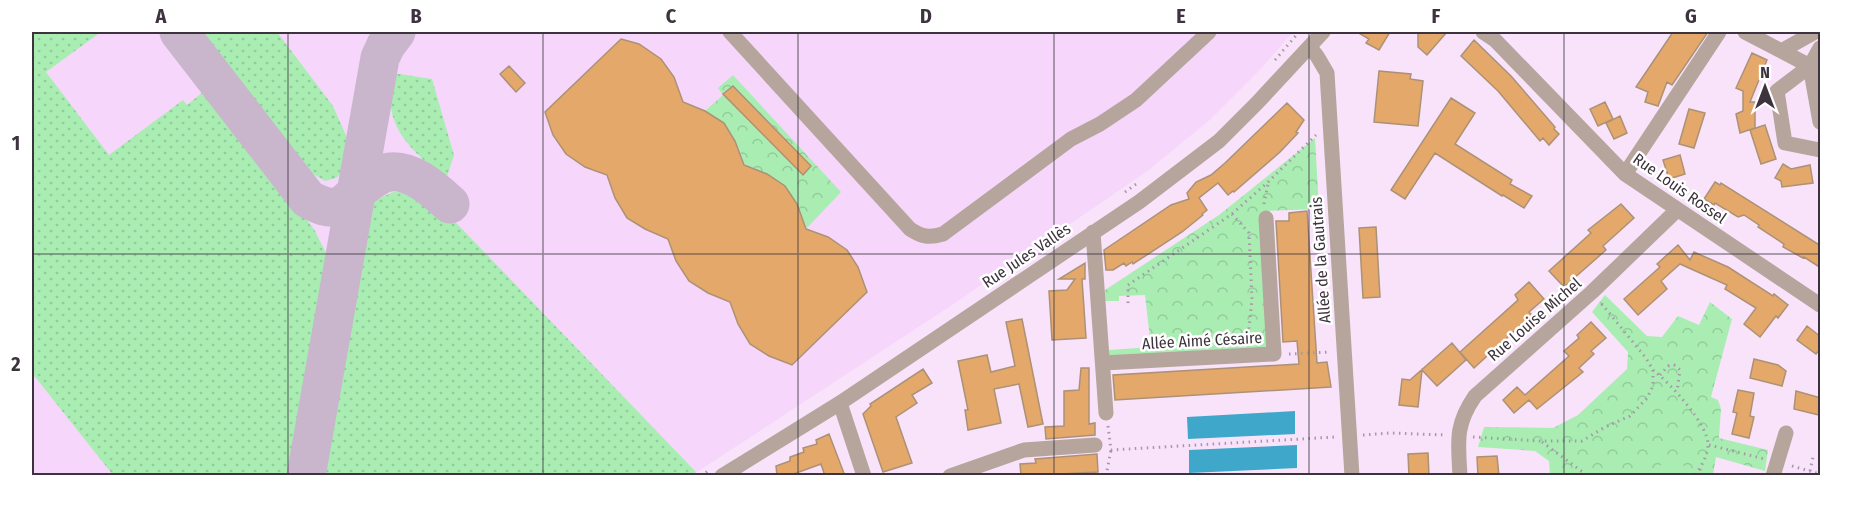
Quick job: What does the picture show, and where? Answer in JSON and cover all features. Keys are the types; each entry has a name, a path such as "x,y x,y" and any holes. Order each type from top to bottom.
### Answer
{"street":[{"path":"730,32 910,229 921,237 943,234 1071,139 1100,124 1136,100 1209,32"},
{"name":"Rue Jules Vallès","path":"716,473 840,403 1138,202 1219,141 1323,32"},
{"name":"Rue Louis Rossel","path":"1483,32 1495,40 1625,174 1821,305"},
{"path":"1625,174 1719,32"},
{"path":"1745,32 1810,66 1821,123"},
{"path":"1783,50 1815,32"},
{"name":"Allée de la Gautrais","path":"1310,47 1327,73 1352,476"},
{"path":"1821,48 1810,66 1777,91 1785,143 1821,150"},
{"name":"Rue Louise Michel","path":"1460,476 1458,436 1460,423 1465,410 1475,396 1592,292 1677,210"},
{"name":"Allée Aimé Césaire","path":"1103,363 1274,354 1266,218"},
{"path":"1093,232 1106,413"},
{"path":"840,403 864,476"},
{"path":"1773,476 1786,433"},
{"path":"950,476 1023,450 1095,445"}],"path":[{"path":"1269,67 1299,32"},
{"path":"1128,303 1128,285 1232,214 1319,132"},
{"path":"1125,192 1143,178"},
{"path":"1266,218 1264,203 1268,182"},
{"path":"1232,214 1249,233 1252,299 1250,328 1256,355"},
{"path":"1592,292 1646,358 1653,370 1677,392 1700,422 1709,445 1700,469 1694,476"},
{"path":"1274,354 1332,352"},
{"path":"1660,375 1668,366 1674,365 1680,370 1677,392"},
{"path":"1106,413 1111,450 1390,433 1582,441 1630,416 1647,398 1653,386 1653,370"},
{"path":"1540,441 1588,476"},
{"path":"1810,471 1813,458"},
{"path":"1700,469 1701,476"},
{"path":"701,476 716,473"}],"shaded area":[{"path":"32,32 1293,32 1259,71 1211,119 1146,172 949,307 691,476 32,475"}],"green space":[{"path":"32,32 101,32 46,72 109,155 183,100 187,105 203,92 314,229 331,263 292,475 113,475 32,373"},
{"path":"201,32 277,32 333,106 348,140 349,167 336,178 325,181 310,172"},
{"path":"393,73 432,79 454,155 446,180 410,146 395,122 390,92"},
{"path":"733,75 841,192 806,229 791,195 767,175 744,164 738,146 726,127 705,111 723,95 718,88"},
{"path":"1315,138 1319,209 1262,211 1268,350 1109,360 1109,350 1151,347 1145,295 1119,296 1119,301 1104,301 1102,292 1219,215"},
{"path":"393,192 416,195 438,204 696,472 691,476 317,475 365,213 376,200"},
{"path":"1605,295 1647,336 1662,337 1678,316 1699,325 1710,302 1732,319 1711,397 1718,400 1721,409 1719,438 1768,450 1765,471 1716,457 1713,475 1550,476 1549,461 1535,451 1478,447 1484,427 1553,428 1578,415 1627,369 1628,352 1592,312"},
{"path":"1678,455 1687,472 1682,475 1654,475 1651,471"}],"water":[{"path":"1295,411 1295,434 1188,439 1187,417"},
{"path":"1297,445 1297,468 1189,473 1189,450"}],"building":[{"path":"1357,32 1390,32 1379,50 1366,43 1369,39"},
{"path":"1418,32 1447,32 1427,55 1418,47"},
{"path":"1673,32 1708,32 1672,85 1667,82 1658,106 1645,102 1648,92 1636,87"},
{"path":"621,39 639,44 661,59 674,77 683,102 705,111 724,123 735,141 744,165 767,174 785,186 797,204 806,229 828,237 847,250 858,267 867,292 792,365 769,356 750,344 738,324 730,302 708,293 689,281 676,261 668,239 627,218 615,198 607,175 585,167 566,154 553,135 545,112"},
{"path":"1474,40 1511,76 1555,127 1554,129 1559,134 1549,145 1543,138 1540,141 1498,91 1461,56"},
{"path":"1752,53 1767,60 1750,102 1755,102 1755,128 1740,133 1736,114 1743,111 1743,91 1736,88"},
{"path":"509,66 525,83 516,92 500,74"},
{"path":"1379,71 1411,74 1410,79 1423,81 1418,126 1374,122"},
{"path":"733,86 811,166 803,175 723,94"},
{"path":"1451,98 1475,113 1455,144 1512,180 1510,184 1532,196 1524,208 1435,153 1405,199 1391,190"},
{"path":"1605,102 1613,119 1598,126 1590,109"},
{"path":"1287,103 1304,120 1296,132 1298,133 1280,152 1234,192 1228,195 1218,183 1199,198 1207,210 1182,232 1133,264 1132,262 1126,266 1124,263 1113,270 1106,270 1104,250 1171,205 1189,199 1187,193 1196,182 1211,175 1225,163"},
{"path":"1689,109 1705,113 1694,148 1679,144"},
{"path":"1620,116 1627,133 1614,139 1606,123"},
{"path":"1765,125 1776,159 1761,164 1750,130"},
{"path":"1680,155 1685,174 1669,179 1663,160"},
{"path":"1783,164 1791,169 1810,165 1813,183 1782,187 1781,181 1775,178"},
{"path":"1715,182 1720,185 1721,183 1821,246 1821,268 1783,247 1784,244 1744,215 1738,217 1704,199"},
{"path":"1621,204 1634,218 1603,246 1606,250 1564,287 1549,271 1591,233 1588,230"},
{"path":"1307,211 1317,363 1327,362 1331,387 1115,400 1113,375 1299,364 1297,341 1283,342 1276,221 1289,221 1289,213"},
{"path":"1376,227 1380,297 1363,298 1359,228"},
{"path":"1678,245 1690,260 1694,252 1728,267 1773,296 1774,294 1788,305 1760,337 1744,324 1756,308 1725,289 1727,285 1680,264 1661,281 1667,289 1638,315 1624,299 1660,267 1657,264"},
{"path":"1085,263 1085,279 1082,279 1086,338 1052,340 1049,291 1067,290 1075,279 1059,279"},
{"path":"1529,282 1544,299 1529,312 1532,315 1474,368 1460,352 1518,300 1515,295"},
{"path":"1022,319 1043,424 1028,427 1019,384 994,389 1001,423 968,430 965,410 968,410 958,361 987,355 991,372 1015,366 1006,322"},
{"path":"1591,322 1606,338 1591,351 1594,354 1579,368 1583,372 1537,409 1529,400 1514,413 1503,400 1517,387 1525,395 1569,356 1564,351 1579,338 1577,335"},
{"path":"1807,326 1821,337 1821,348 1816,354 1797,340"},
{"path":"1452,343 1466,360 1437,386 1422,370 1418,407 1399,405 1402,379 1410,380"},
{"path":"1754,359 1778,365 1786,371 1782,386 1750,378"},
{"path":"1081,368 1089,368 1089,424 1095,423 1095,435 1046,439 1045,427 1064,426 1064,391 1079,390"},
{"path":"923,369 932,383 912,395 917,403 896,417 912,463 883,472 863,414 871,406 870,404"},
{"path":"1738,390 1754,393 1750,416 1754,417 1749,438 1732,434 1737,413 1733,412"},
{"path":"1796,391 1821,398 1819,415 1794,409"},
{"path":"829,434 845,476 825,476 821,464 788,476 777,476 776,466 790,461 790,457 804,452 803,448 817,444 816,440"},
{"path":"1428,453 1429,476 1409,476 1408,454"},
{"path":"1097,454 1098,472 1021,476 1020,464 1036,463 1035,459"},
{"path":"1497,456 1499,476 1478,476 1477,457"}],"taxiway":[{"path":"179,32 308,199 327,207 339,206 375,178 394,172 420,180 450,204"},
{"path":"306,476 380,58 396,32"}]}
